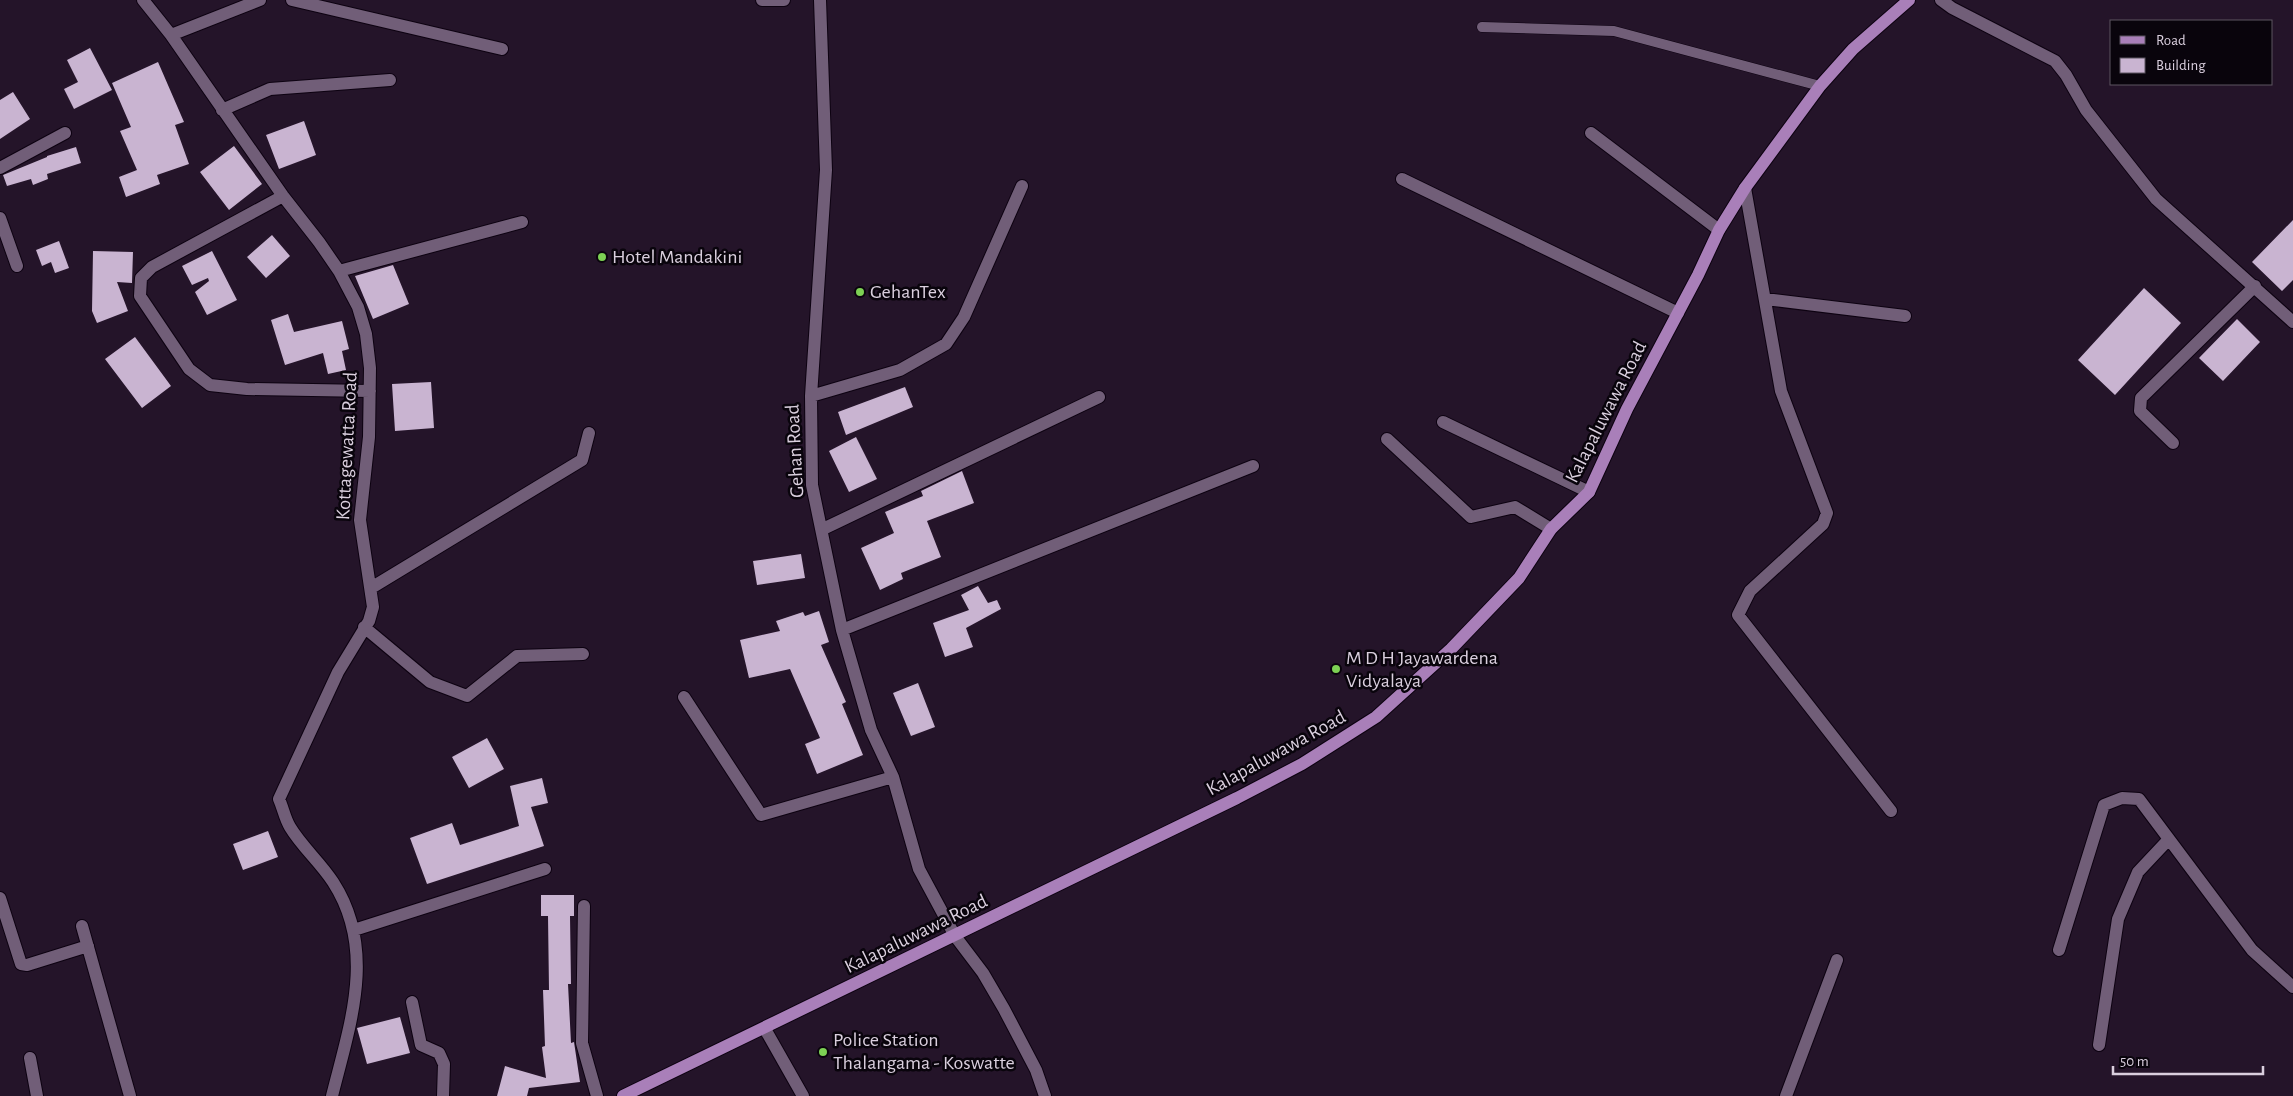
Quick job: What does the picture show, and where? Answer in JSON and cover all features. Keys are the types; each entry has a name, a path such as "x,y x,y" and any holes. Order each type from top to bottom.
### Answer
{"main road":[{"name":"Kalapaluwawa Road","path":"623,1096 765,1029 1246,794 1302,764 1376,717 1451,649 1519,578 1551,529 1589,492 1627,409 1719,230 1745,188 1820,86 1853,49 1909,0"}],"street":[{"name":"Kottagewatta Road","path":"143,0 171,35 283,196 339,271 358,307 366,334 370,368 370,391 368,437 360,520 373,607 369,621 338,672 279,799 290,826 333,882 354,930 358,952 353,1014 332,1096"},
{"path":"171,35 260,0"},
{"path":"292,0 502,49"},
{"path":"762,0 784,0"},
{"name":"Gehan Road","path":"820,0 826,170 811,396 812,485 823,530 842,630 871,730 893,777 919,869 955,936 982,973 1004,1009 1036,1070 1045,1096"},
{"path":"1941,0 1952,8 2055,61 2066,75 2086,110 2156,199 2293,322"},
{"path":"222,110 270,89 390,80"},
{"path":"0,168 65,133"},
{"path":"1591,133 1719,230"},
{"path":"1402,179 1678,313"},
{"path":"811,396 900,370 946,344 964,317 1022,186"},
{"path":"1745,188 1781,391 1827,513 1823,524 1750,591 1738,616 1891,811"},
{"path":"283,196 152,267 141,278 140,296 189,369 210,385 247,389 370,391"},
{"path":"0,218 17,266"},
{"path":"339,271 522,222"},
{"path":"2173,443 2140,411 2141,398 2255,286"},
{"path":"1765,299 1905,316"},
{"path":"823,530 1099,397"},
{"path":"1444,422 1589,492"},
{"path":"371,588 582,460 589,434"},
{"path":"1387,439 1471,517 1515,507 1551,529"},
{"path":"842,630 1253,466"},
{"path":"364,627 430,682 468,696 517,656 583,654"},
{"path":"684,697 761,815 893,777"},
{"path":"2059,950 2104,805 2122,798 2139,799 2252,950 2293,987"},
{"path":"2098,1045 2118,919 2138,872 2169,839"},
{"path":"354,930 545,869"},
{"path":"0,898 21,964 27,965 88,946"},
{"path":"584,906 582,1043 597,1096"},
{"path":"82,926 130,1096"},
{"path":"1786,1096 1837,960"},
{"path":"412,1002 422,1046 439,1053 444,1064 443,1096"},
{"path":"765,1029 803,1096"},
{"path":"30,1058 37,1096"}],"lane":[{"path":"1482,26 1614,31 1820,86"}],"building":[{"path":"90,48 112,90 74,109 64,89 78,82 67,60"},
{"path":"158,62 184,122 175,125 189,164 157,175 160,184 126,197 119,177 137,170 120,131 131,127 112,83"},
{"path":"13,92 30,119 0,139 0,100"},
{"path":"304,121 316,155 279,169 266,135"},
{"path":"234,146 262,184 229,210 200,172"},
{"path":"76,147 81,163 47,174 48,179 33,185 31,179 7,186 3,175 47,156"},
{"path":"2293,220 2293,280 2282,291 2252,262"},
{"path":"272,235 290,256 266,278 247,257"},
{"path":"59,241 69,268 55,273 51,262 42,266 36,250"},
{"path":"93,251 133,252 132,283 117,282 128,311 97,323 92,311"},
{"path":"212,251 237,300 207,315 195,292 209,281 208,278 192,285 182,266"},
{"path":"393,265 409,304 373,319 355,276"},
{"path":"2144,288 2181,323 2115,395 2078,360"},
{"path":"288,314 294,332 342,321 349,349 342,351 346,370 328,374 323,353 285,365 271,320"},
{"path":"2237,319 2260,342 2223,381 2199,358"},
{"path":"135,337 171,386 142,408 105,359"},
{"path":"431,382 434,428 395,431 392,384"},
{"path":"905,387 913,407 846,435 838,412"},
{"path":"856,437 877,479 849,492 829,451"},
{"path":"962,471 974,503 927,521 941,557 901,573 903,579 880,590 861,548 894,533 885,512 923,496 921,491"},
{"path":"801,554 805,578 757,585 753,561"},
{"path":"978,586 988,603 997,600 1001,609 966,628 973,647 945,657 933,623 969,610 961,595"},
{"path":"819,611 829,642 821,645 846,702 842,704 863,755 817,774 805,744 820,738 790,669 749,678 740,640 780,631 776,621 803,612 805,616"},
{"path":"918,683 935,727 911,736 893,693"},
{"path":"487,738 504,769 469,788 452,757"},
{"path":"542,778 548,803 531,807 544,846 427,884 410,838 452,823 460,845 519,826 510,786"},
{"path":"268,831 278,857 243,870 233,844"},
{"path":"541,895 574,895 574,916 570,916 571,984 568,984 571,1043 574,1042 580,1082 529,1088 527,1096 497,1096 505,1066 546,1078 542,1047 545,1046 543,990 549,990 548,916 541,916"},
{"path":"400,1017 410,1053 367,1064 357,1028"}],"place":[{"name":"Hotel Mandakini","path":"602,257"},
{"name":"GehanTex","path":"860,292"},
{"name":"M D H Jayawardena Vidyalaya","path":"1336,669"},
{"name":"Police Station Thalangama - Koswatte","path":"823,1052"}]}
